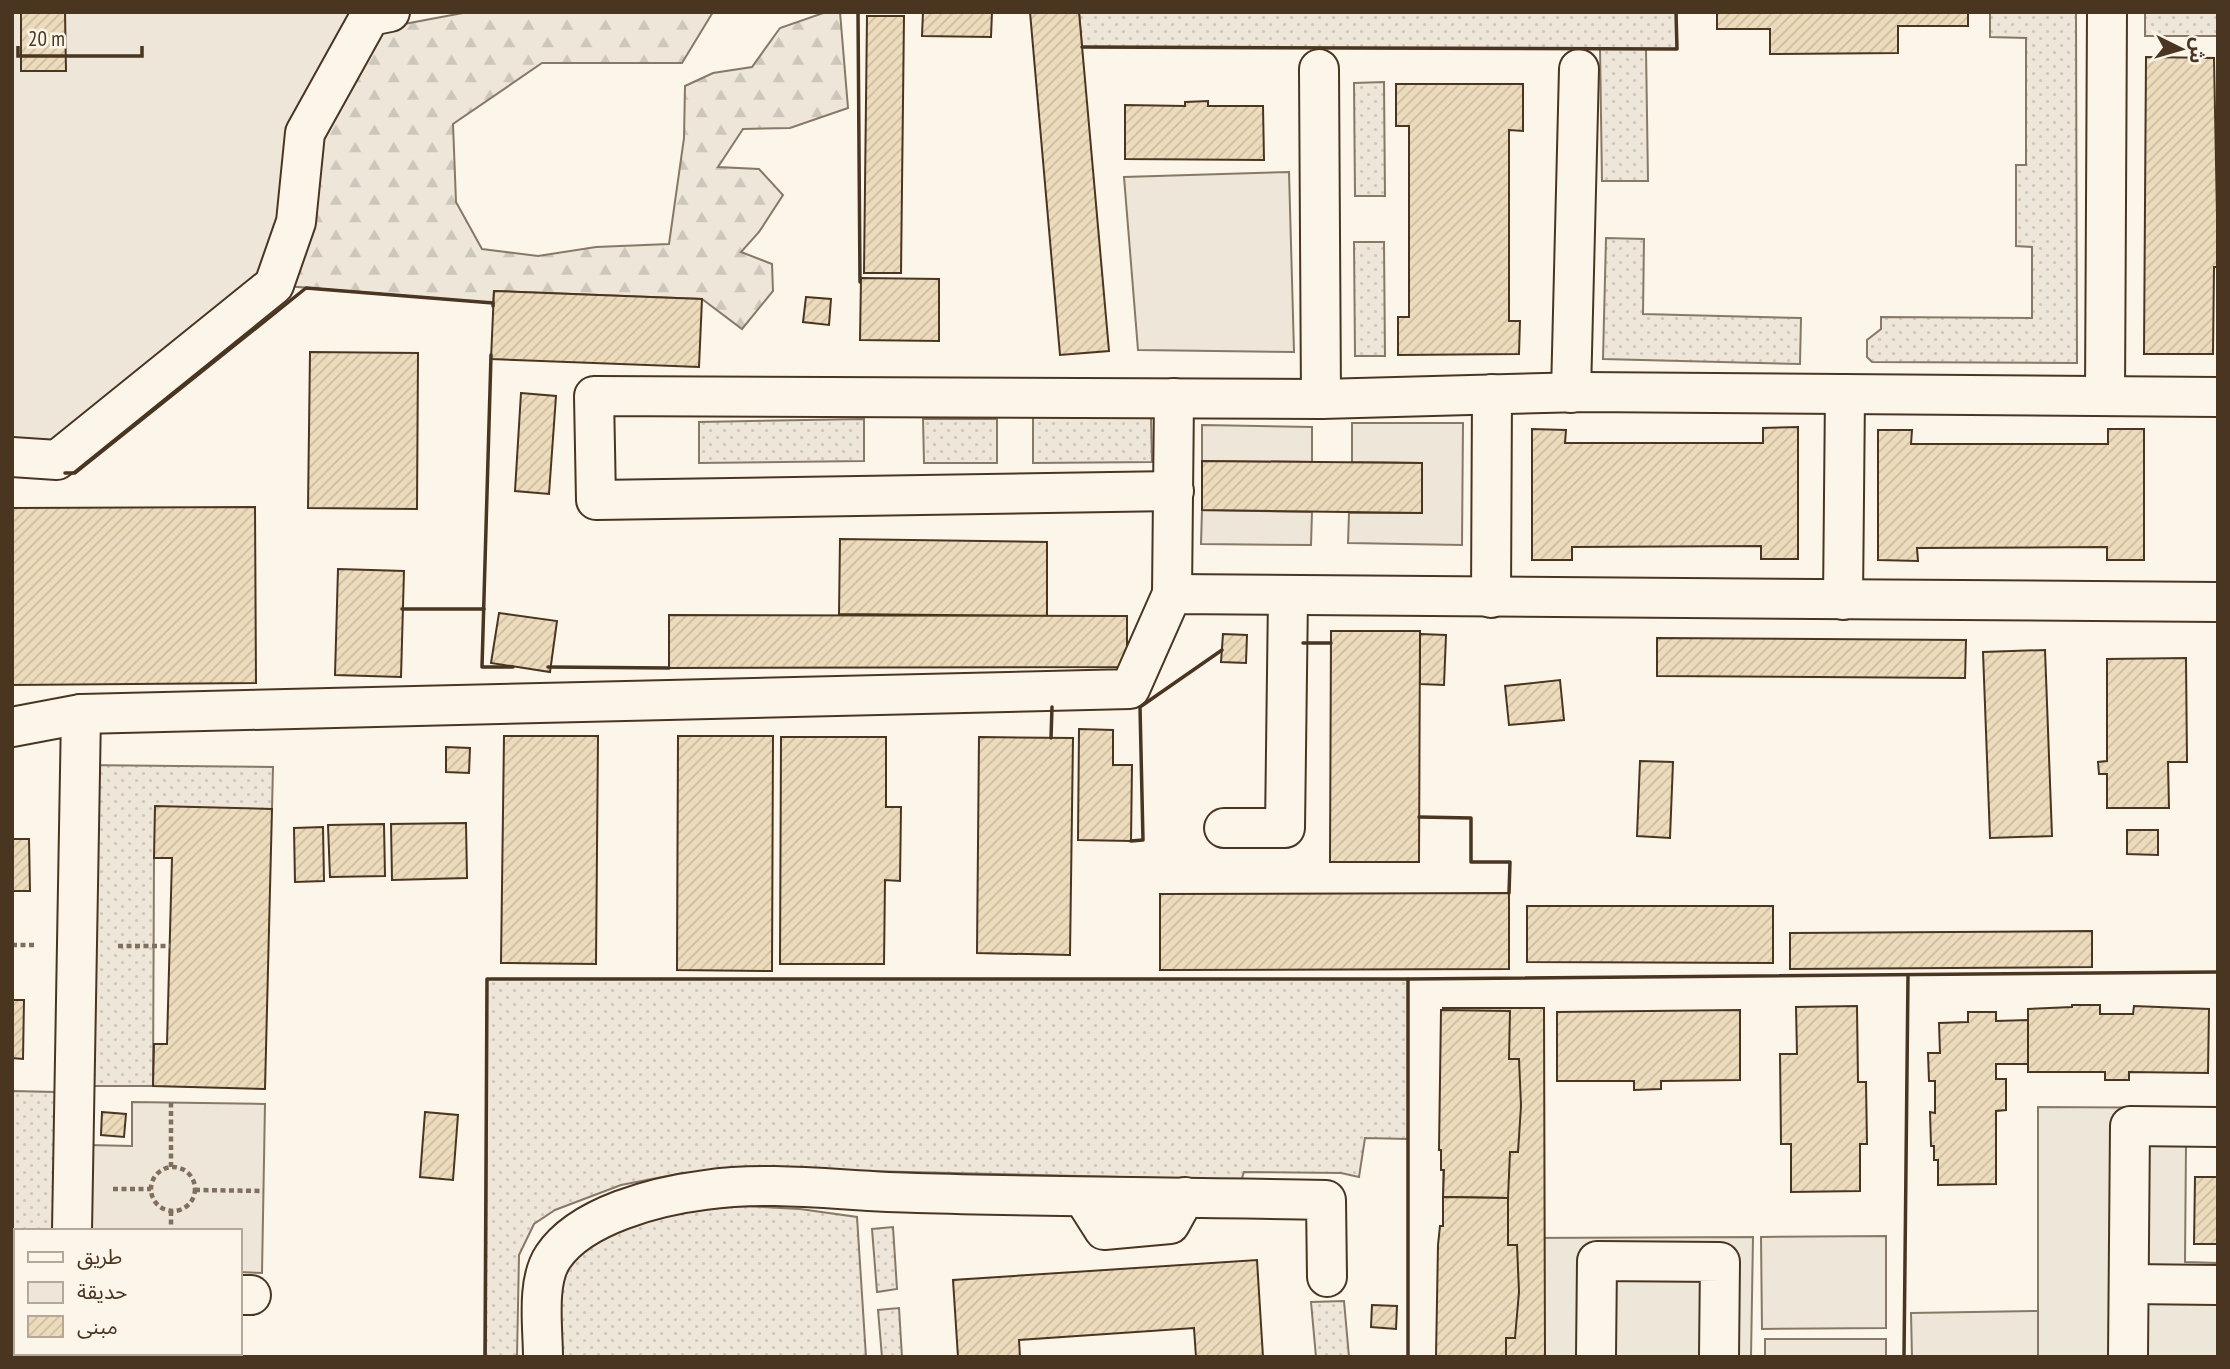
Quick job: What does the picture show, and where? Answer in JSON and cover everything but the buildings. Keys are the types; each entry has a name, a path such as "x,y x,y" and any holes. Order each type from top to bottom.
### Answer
{"lane":[{"path":"2105,396 2108,12"},
{"path":"12,457 57,460 274,285 296,222 305,133 377,13"},
{"path":"1319,69 1321,398"},
{"path":"1571,393 1579,69"},
{"path":"1174,491 596,500 594,396 1321,398 1571,393 2218,397"},
{"path":"1491,598 1492,394"},
{"path":"1843,600 1844,394"},
{"path":"12,727 81,714 1130,690 1172,594 1174,398"},
{"path":"1172,594 2218,602"},
{"path":"1224,828 1285,828 1288,596"},
{"path":"72,1229 81,714"},
{"path":"2128,1357 2130,1126 2218,1126"},
{"path":"543,1357 544,1283 552,1258 573,1236 609,1215 652,1200 705,1190 748,1187 1083,1197 1326,1200 1327,1277"},
{"path":"1596,1357 1597,1261 1720,1262 1719,1357"},
{"path":"2129,1284 2218,1285"}],"path":[{"path":"76,945 170,946"},
{"path":"171,1103 171,1167"},
{"path":"178,1167 190,1175 195,1190 191,1203 178,1211 171,1211 158,1206 151,1189 158,1173 178,1167"},
{"path":"100,1188 151,1189"},
{"path":"195,1190 264,1191"},
{"path":"171,1211 171,1229"}],"green space":[{"path":"12,12 370,12 309,125 274,285 57,460 12,458"},
{"path":"468,12 713,12 682,63 542,63 453,124 456,202 482,249 538,256 596,247 669,244 684,138 685,86 713,73 752,67 780,28 826,12 840,12 848,108 790,128 743,129 718,167 759,169 783,195 759,232 741,252 772,264 773,291 742,329 702,299 494,291 493,303 274,285 315,128 383,28"},
{"path":"1079,12 1676,12 1677,49 1646,49 1648,181 1602,181 1600,49 1082,47"},
{"path":"1990,12 2076,12 2077,363 1872,362 1867,357 1867,340 1881,329 1881,317 2032,318 2032,247 2016,246 2016,165 2026,165 2026,38 1990,37"},
{"path":"2145,12 2218,12 2218,36 2145,36"},
{"path":"1384,82 1385,196 1355,196 1354,83"},
{"path":"1289,172 1294,352 1138,350 1124,177"},
{"path":"1606,238 1644,239 1643,314 1801,318 1800,364 1603,359"},
{"path":"1354,242 1384,242 1385,356 1355,356"},
{"path":"1151,415 1152,462 1033,463 1033,416"},
{"path":"864,419 864,461 699,463 699,422"},
{"path":"923,419 997,419 997,463 924,463"},
{"path":"1352,423 1463,423 1462,545 1348,543 1349,513 1422,513 1422,463 1352,462"},
{"path":"1202,425 1312,427 1312,462 1202,461"},
{"path":"1202,510 1312,512 1311,545 1201,544"},
{"path":"79,765 273,767 272,809 154,858 153,1086 74,1086"},
{"path":"487,979 1408,979 1408,1139 1365,1138 1359,1177 1341,1173 1244,1172 1239,1187 1205,1179 778,1169 683,1173 621,1185 555,1210 534,1224 519,1255 517,1357 486,1357"},
{"path":"12,1091 55,1092 54,1229 14,1229 12,1273"},
{"path":"132,1102 265,1104 262,1273 242,1272 242,1229 87,1229 88,1145 132,1146"},
{"path":"745,1206 800,1209 857,1217 866,1357 558,1357 557,1287 567,1266 585,1248 637,1224 667,1216"},
{"path":"893,1227 897,1289 877,1292 872,1229"},
{"path":"1886,1236 1886,1328 1762,1329 1761,1237"},
{"path":"1344,1301 1349,1357 1316,1357 1311,1302"},
{"path":"899,1308 902,1357 882,1357 878,1310"},
{"path":"2038,1311 2038,1357 1912,1357 1911,1313"},
{"path":"1765,1339 1886,1339 1886,1357 1765,1357"}],"shaded area":[{"path":"2038,1107 2218,1108 2186,1145 2185,1262 2218,1263 2218,1357 2038,1357"},
{"path":"1753,1237 1751,1357 1524,1357 1525,1238"}],"wall":[{"path":"858,12 860,282"},
{"path":"1082,47 1677,49 1676,12"},
{"path":"65,473 75,473 306,288 493,303 493,306"},
{"path":"491,355 482,667 513,667"},
{"path":"402,609 484,609"},
{"path":"1303,643 1331,643"},
{"path":"1131,841 1143,840 1140,707 1222,650"},
{"path":"548,667 669,668"},
{"path":"1051,738 1052,707"},
{"path":"1419,817 1471,818 1471,862 1510,862 1509,893"},
{"path":"1408,979 2218,972"},
{"path":"1904,1357 1908,975"},
{"path":"485,1357 487,979 1408,979 1408,1357"}]}
